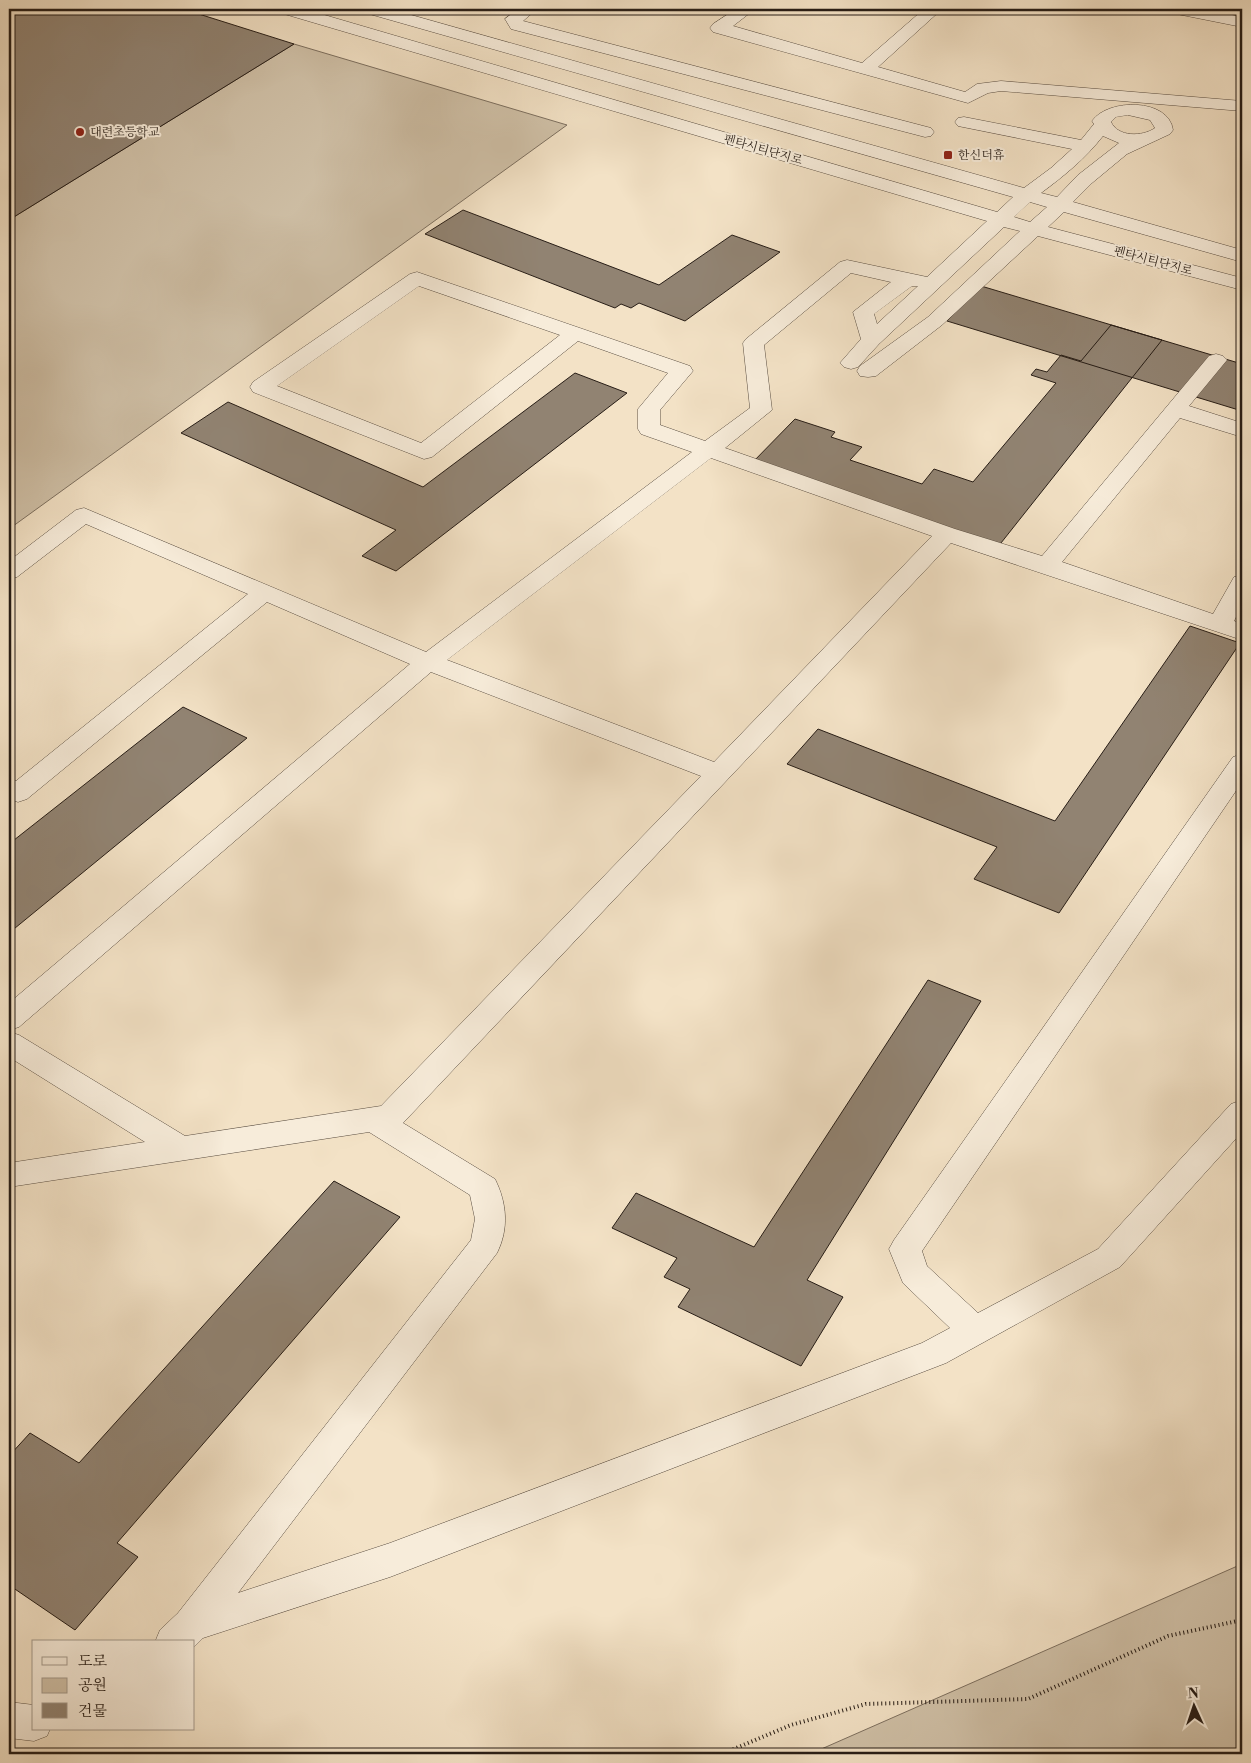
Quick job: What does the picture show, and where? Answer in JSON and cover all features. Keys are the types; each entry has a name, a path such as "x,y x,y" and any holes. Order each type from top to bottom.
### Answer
{"street":[{"name":"펜타시티단지로","path":"286,9 1001,220 1242,284"},
{"name":"펜타시티단지로","path":"372,9 1025,196 1242,256"},
{"path":"528,9 513,19 517,25 925,132"},
{"path":"747,9 719,28 968,98 983,88 1001,86 1242,106"},
{"path":"865,69 934,9"},
{"path":"1178,9 1242,22"},
{"path":"1118,111 1148,113 1162,121 1164,130 1160,134 1140,139 1120,150 1085,179 1060,205 935,321 859,367 872,340 938,280 1025,196 1058,172 1086,146 1102,126 1101,121 1104,117 1118,111"},
{"path":"964,122 1086,146"},
{"path":"1102,126 1114,135 1140,139"},
{"path":"9,1019 428,662 761,410 752,343 847,266 907,280 938,280"},
{"path":"574,334 424,452 261,388 417,278 682,371 649,409 649,429 946,534 1047,565 1231,628 1242,582"},
{"path":"872,340 864,312 907,280"},
{"path":"1047,565 1216,360"},
{"path":"1175,409 1242,430"},
{"path":"9,572 84,515 428,662 719,773"},
{"path":"9,1175 390,1117 946,534"},
{"path":"9,788 18,793 265,592"},
{"path":"976,1331 914,1274 905,1249 1242,763"},
{"path":"9,1043 181,1149"},
{"path":"182,1633 390,1560 934,1353 1108,1258 1242,1112"},
{"path":"182,1633 486,1244 491,1219 484,1188 374,1120"},
{"path":"9,1720 32,1723"}],"path":[{"path":"722,1754 791,1725 866,1704 1028,1699 1168,1636 1242,1620"}],"green space":[{"path":"294,44 567,125 9,529 9,220"},
{"path":"1242,1564 1242,1754 810,1754"}],"building":[{"name":"대련초등학교","path":"9,9 183,9 294,44 9,220"},
{"path":"463,210 659,285 732,235 780,252 685,321 639,303 631,308 621,304 615,308 425,234"},
{"path":"981,286 1242,364 1242,411 947,321"},
{"path":"1111,325 1162,340 997,548 750,465 795,419 835,432 831,437 862,447 850,460 922,484 934,469 973,482 1056,383 1031,375 1036,369 1047,372 1061,355 1081,361"},
{"path":"575,373 627,393 396,571 362,556 396,530 181,433 228,402 423,487"},
{"path":"1190,626 1240,643 1059,913 974,879 997,847 787,764 818,729 1055,821"},
{"path":"183,707 247,738 9,933 9,844"},
{"path":"928,980 981,1001 807,1280 843,1297 801,1366 678,1307 690,1289 664,1277 677,1258 612,1228 636,1193 754,1247"},
{"path":"334,1181 400,1217 117,1543 138,1557 75,1630 9,1585 9,1456 30,1433 79,1463"}],"place":[{"name":"대련초등학교","path":"80,132"},
{"name":"한신더휴","path":"948,155"}]}
